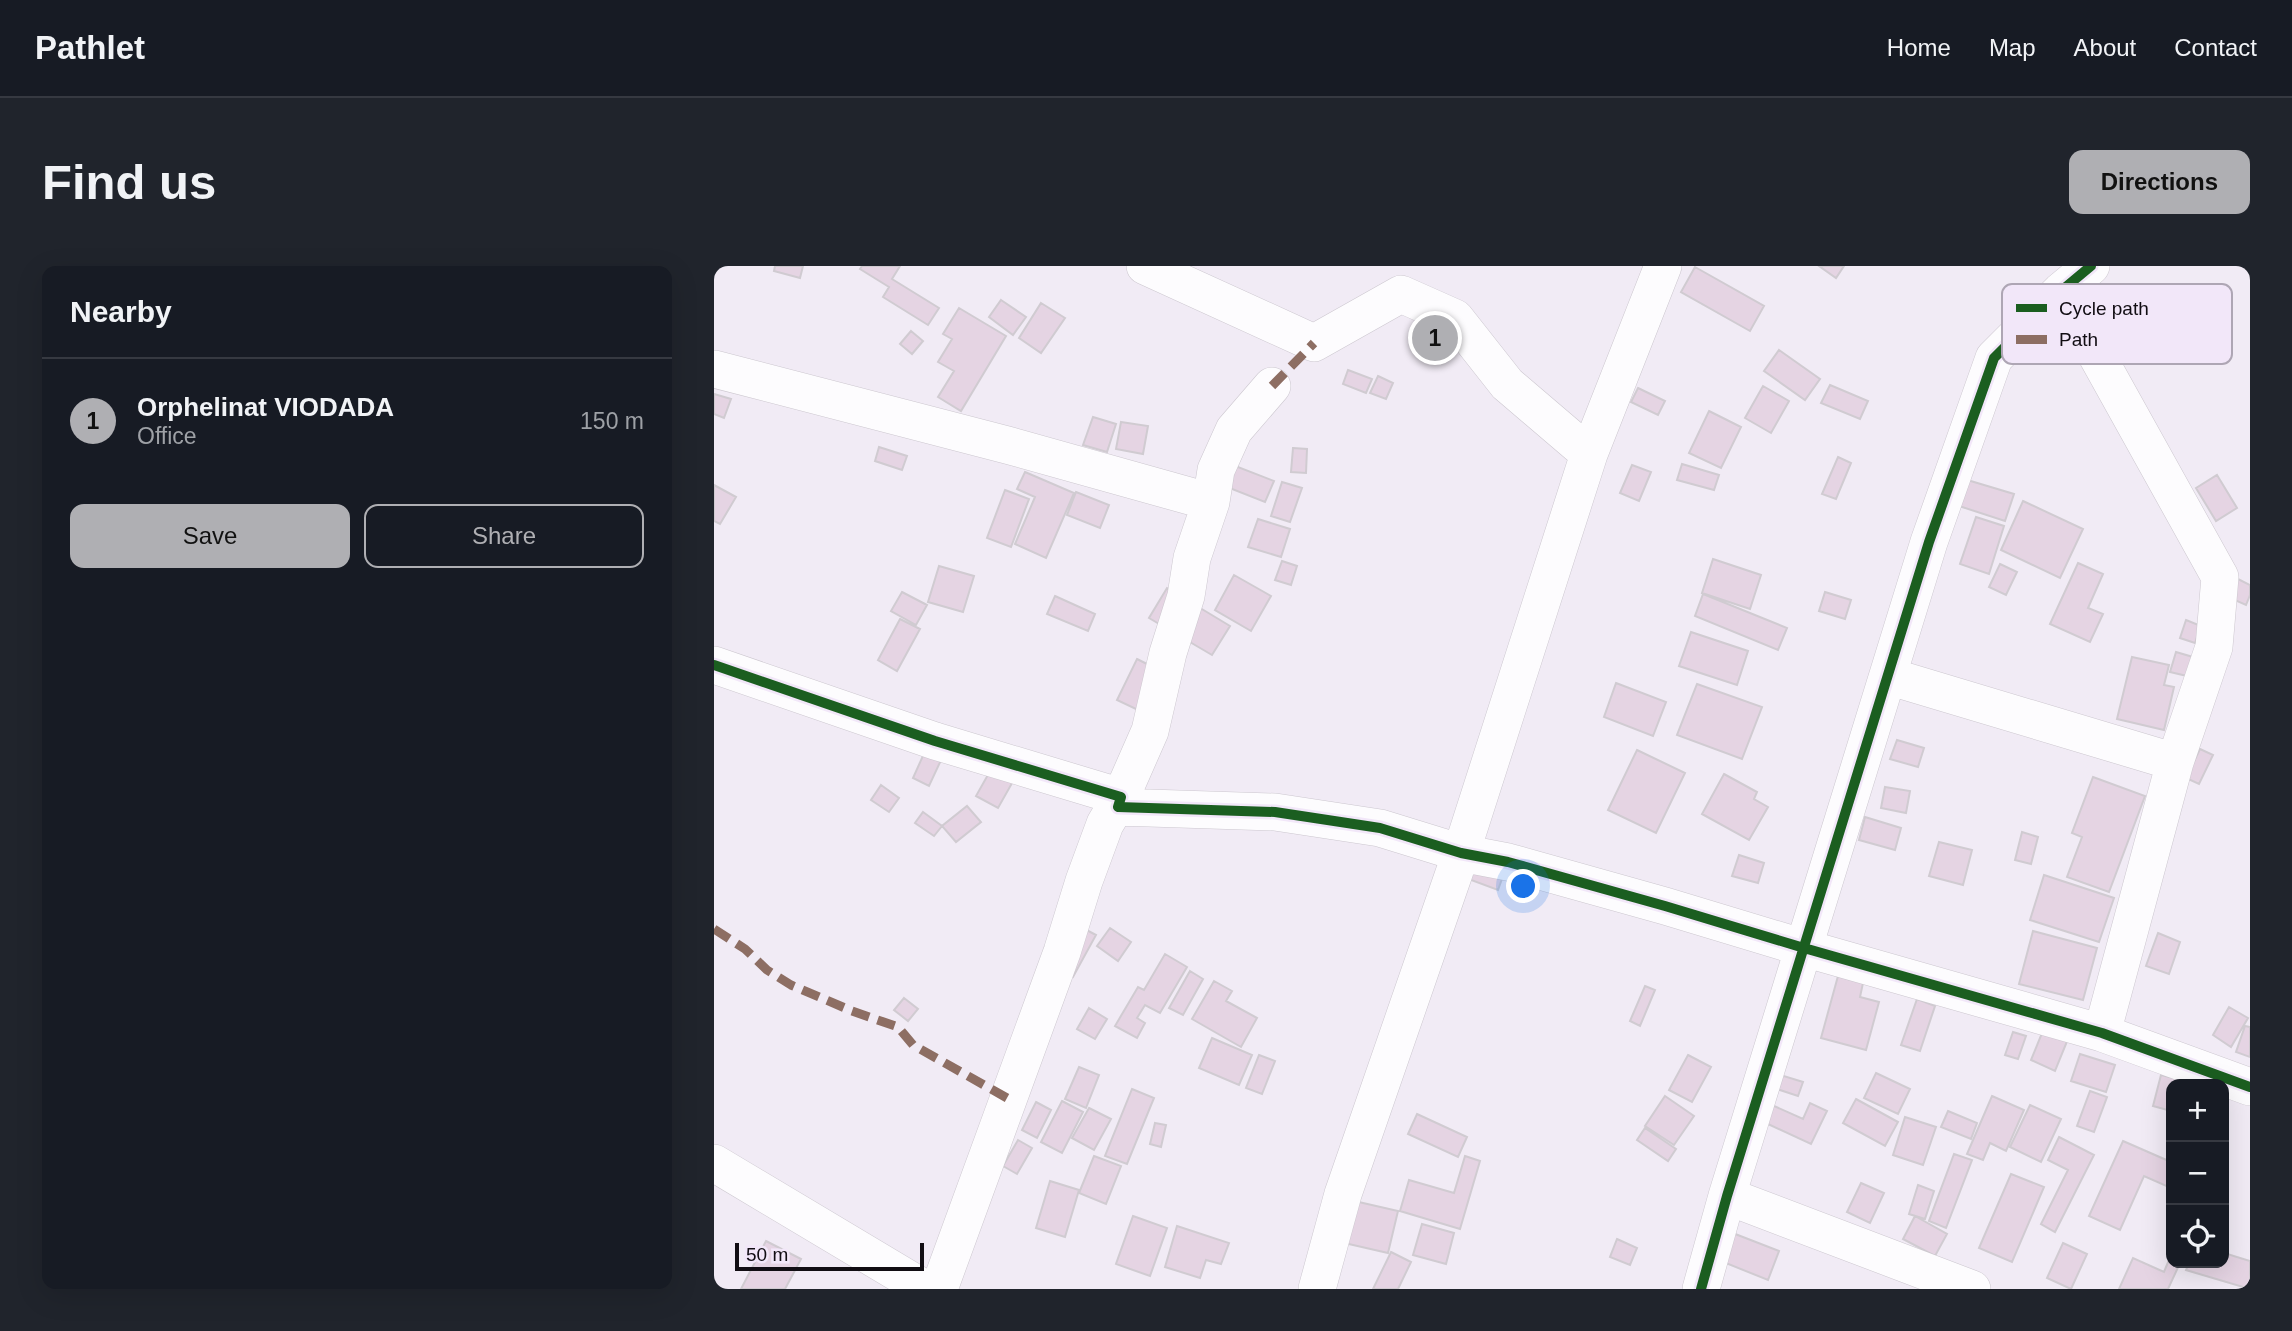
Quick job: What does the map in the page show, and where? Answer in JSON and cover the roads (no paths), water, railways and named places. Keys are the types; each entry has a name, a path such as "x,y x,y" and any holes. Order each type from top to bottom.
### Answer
{"street":[{"path":"1145,266 1314,343 1401,294 1455,318 1507,384 1589,454"},
{"path":"1317,1289 1343,1194 1461,853 1589,454 1663,266"},
{"path":"2069,284 2091,266"},
{"path":"1701,1289 1727,1196 1929,542 1994,358 2002,350"},
{"path":"2102,364 2220,577 2214,647 2175,762 2102,1033"},
{"path":"714,369 1007,444 1212,502"},
{"path":"939,1289 1062,952 1105,824 1121,797 1150,731 1161,693 1168,653 1186,596 1192,558 1212,502 1216,470 1234,430 1272,386"},
{"path":"714,665 935,741 1121,797"},
{"path":"1888,676 2175,762"},
{"path":"1121,797 1118,807 1275,812 1380,828 1461,853 1508,862 1652,902 2102,1033 2250,1087"},
{"path":"714,1163 925,1289"},
{"path":"1727,1196 1972,1289"}],"place":[{"name":"Orphelinat VIODADA","path":"1435,338"}]}
